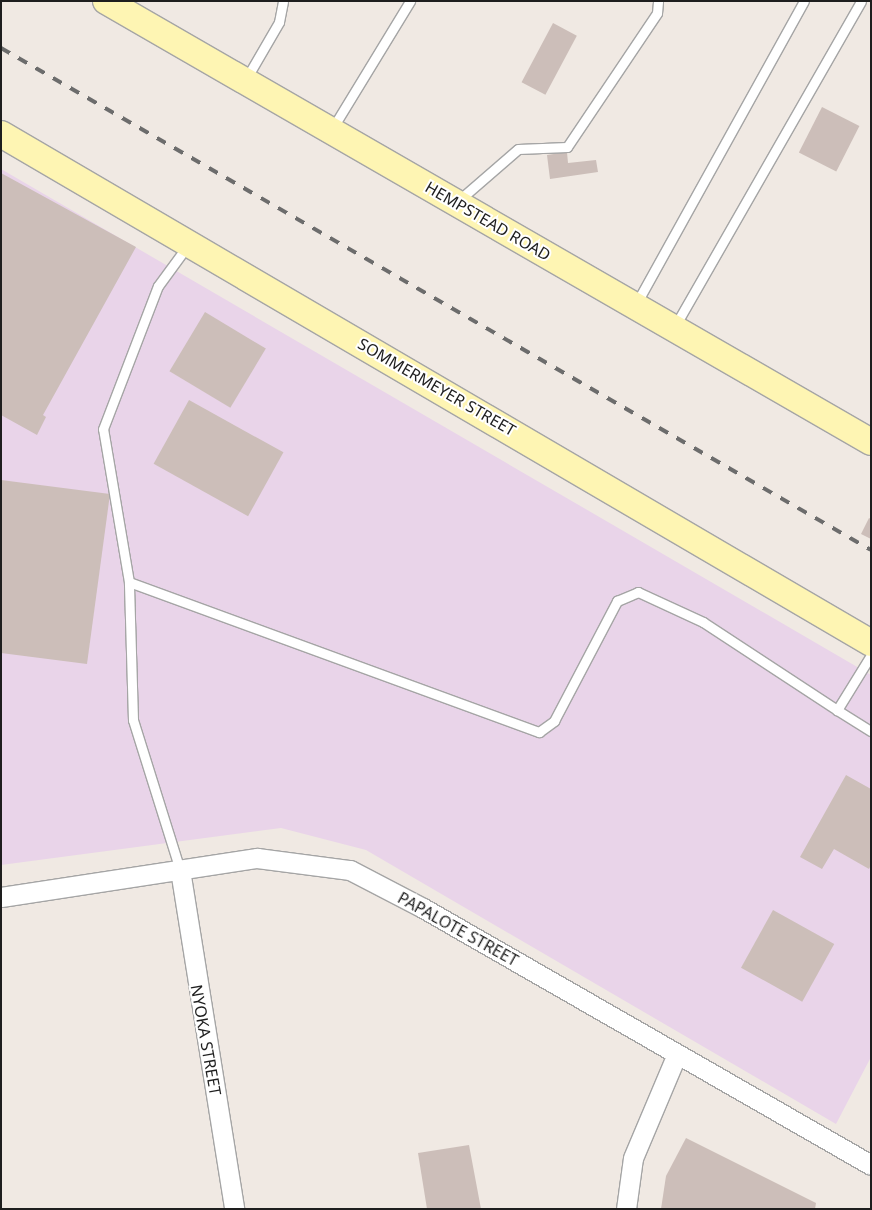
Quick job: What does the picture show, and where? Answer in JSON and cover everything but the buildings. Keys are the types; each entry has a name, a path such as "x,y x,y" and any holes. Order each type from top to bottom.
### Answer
{"street":[{"name":"HEMPSTEAD ROAD","path":"109,2 871,442"},
{"name":"SOMMERMEYER STREET","path":"1,134 190,242 871,643"},
{"name":"PAPALOTE STREET","path":"1,897 257,858 350,870 423,908 871,1165"},
{"name":"NYOKA STREET","path":"180,870 234,1209"},
{"path":"626,1209 633,1158 677,1054"}],"lane":[{"path":"245,82 279,22 283,1"},
{"path":"331,131 410,1"},
{"path":"456,203 518,149 567,147 657,13 658,1"},
{"path":"635,306 804,1"},
{"path":"673,328 861,1"},
{"path":"180,870 133,720 129,582 102,429 158,286 190,242"},
{"path":"129,582 539,732 554,721 617,601 638,592 703,622 871,731"},
{"path":"837,710 871,656"}],"shaded area":[{"path":"1,169 871,675 871,1057 836,1124 366,850 281,828 1,865"}],"railway":[{"path":"1,48 871,550"}]}
